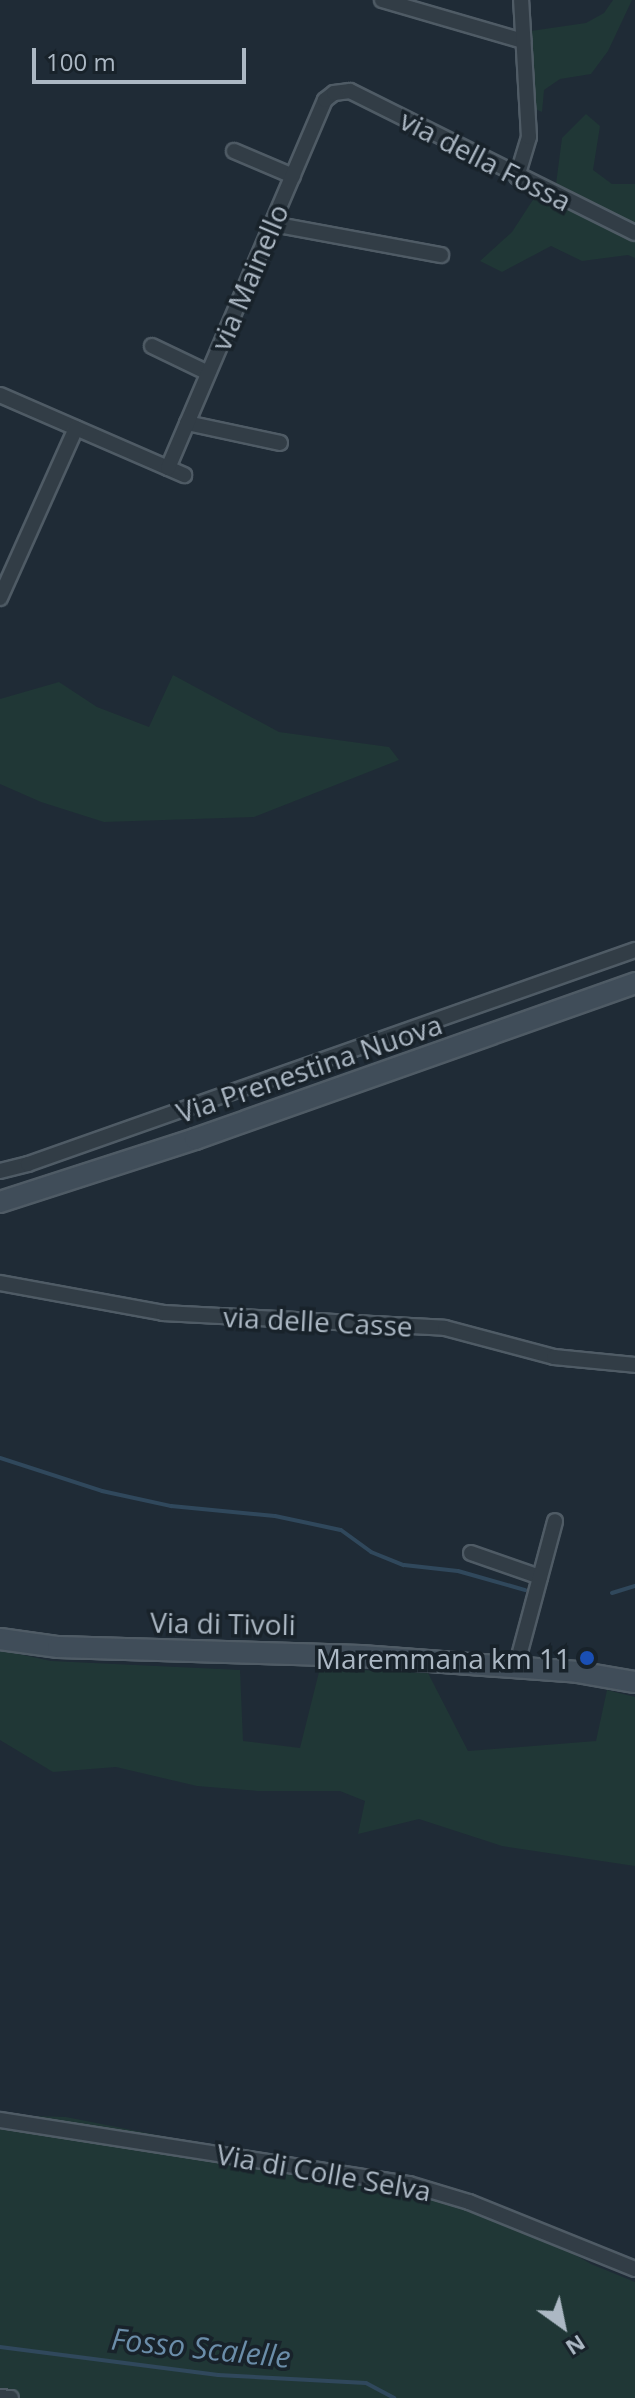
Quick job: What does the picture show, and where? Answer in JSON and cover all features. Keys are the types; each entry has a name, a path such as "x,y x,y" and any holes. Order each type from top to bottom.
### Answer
{"main road":[{"name":"Via Prenestina Nuova","path":"0,1202 195,1139 635,983"},
{"name":"Via di Tivoli","path":"0,1639 58,1647 291,1652 516,1667 577,1672 635,1682"}],"street":[{"path":"382,0 523,41"},
{"path":"517,177 529,142 521,0"},
{"name":"via della Fossa","path":"337,91 350,91 517,177 635,233"},
{"name":"via Mainello","path":"168,468 325,100 337,91"},
{"path":"234,151 293,176"},
{"path":"272,224 441,255"},
{"path":"152,346 208,373"},
{"path":"0,395 184,475"},
{"path":"187,423 280,443"},
{"path":"0,598 76,428"},
{"path":"0,1171 43,1159 635,950"},
{"name":"via delle Casse","path":"0,1283 163,1313 453,1329 554,1357 635,1365"},
{"path":"516,1667 555,1521"},
{"path":"471,1553 540,1577"},
{"name":"Via di Colle Selva","path":"0,2120 409,2184 469,2202 635,2269"},
{"path":"0,2397 11,2398"}],"green space":[{"path":"613,0 632,0 608,51 591,74 560,79 544,90 542,112 533,108 531,31 586,23 604,13"},
{"path":"586,114 600,126 593,170 612,184 635,184 635,224 556,184 562,138"},
{"path":"538,192 635,237 635,258 628,255 582,261 551,246 502,272 480,261 512,232"},
{"path":"173,675 279,732 389,747 399,760 254,817 104,822 41,802 0,784 0,699 59,682 97,707 149,727"},
{"path":"0,1650 51,1661 240,1670 243,1741 300,1748 320,1668 428,1673 468,1751 596,1741 607,1690 635,1697 635,1866 502,1846 419,1819 358,1834 365,1801 340,1791 258,1791 197,1786 116,1767 53,1772 0,1740"},
{"path":"0,2115 66,2117 238,2151 509,2216 591,2264 635,2282 635,2398 0,2398"}],"waterway":[{"path":"0,1458 102,1491 171,1506 275,1516 341,1530 371,1552 404,1565 458,1571 525,1590"},
{"path":"612,1593 635,1586"},
{"name":"Fosso Scalelle","path":"0,2347 218,2375 366,2383 394,2398"}],"place":[{"name":"Maremmana km 11","path":"587,1658"}]}
